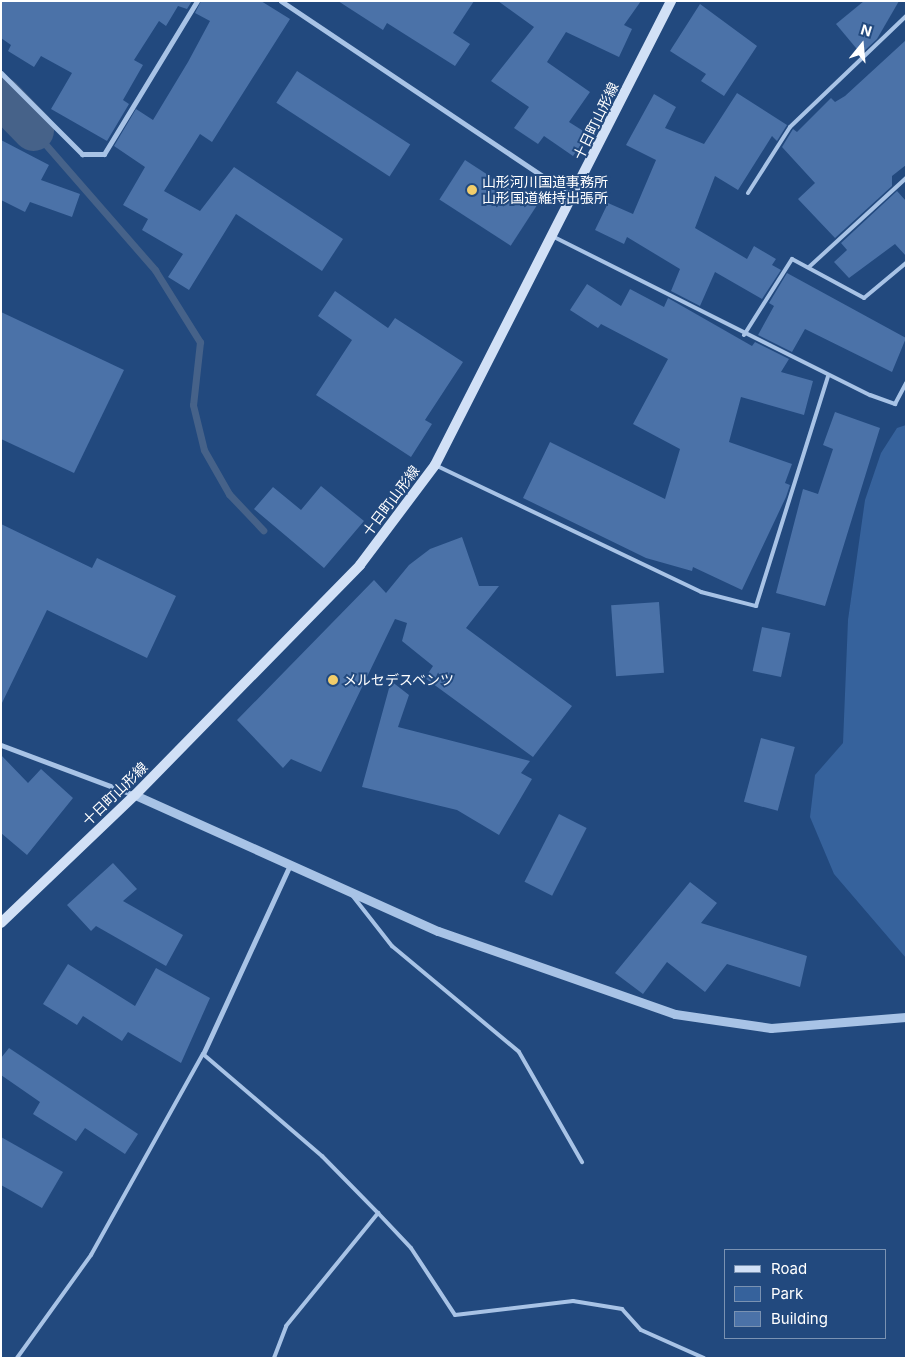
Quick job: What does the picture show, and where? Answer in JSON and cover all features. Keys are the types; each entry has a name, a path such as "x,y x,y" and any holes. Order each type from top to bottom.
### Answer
{"main road":[{"name":"十日町山形線","path":"1,922 134,795 360,565 435,465 554,237 671,1"}],"street":[{"path":"1,74 82,154 104,154 197,1"},
{"path":"282,1 574,197"},
{"path":"1,745 134,795 438,931 674,1014 771,1028 906,1017"},
{"path":"203,1054 290,864"}],"lane":[{"path":"748,192 790,127 906,16"},
{"path":"809,267 906,178"},
{"path":"554,237 744,335 828,376 895,404 906,383"},
{"path":"744,335 792,259 864,298 906,263"},
{"path":"435,465 701,592 756,606 828,376"},
{"path":"349,891 392,946 518,1052 582,1162"},
{"path":"17,1358 91,1255 203,1054 322,1156 378,1213 411,1248 455,1315 573,1301 622,1309 641,1330 704,1358"},
{"path":"274,1358 286,1326 378,1213"}],"green space":[{"path":"906,425 906,958 834,874 810,817 815,775 843,743 848,620 865,500 881,453 897,428"}],"building":[{"path":"1,1 192,1 187,9 178,6 166,26 159,21 134,60 143,65 123,100 129,104 107,141 51,109 72,73 41,56 34,67 8,51 11,45 1,38"},
{"path":"201,1 261,1 290,19 212,142 200,134 164,191 200,211 234,167 343,239 322,271 236,214 189,290 168,277 183,254 142,230 148,219 123,205 145,167 114,146 136,109 153,120 188,62 210,21 195,13"},
{"path":"338,1 474,1 453,33 470,44 455,66 387,23 383,30"},
{"path":"498,1 641,1 624,25 632,29 619,57 566,32 547,62 590,92 569,122 588,134 573,156 544,136 538,144 514,128 529,107 491,81 534,27"},
{"path":"864,1 899,1 877,39 861,54 836,24"},
{"path":"700,4 757,46 724,96 701,81 706,74 670,51"},
{"path":"906,40 906,165 892,176 892,186 835,238 798,199 815,183 782,147 793,129 797,132 831,98 835,102 845,96"},
{"path":"297,71 410,145 390,176 276,103"},
{"path":"737,93 787,125 777,141 772,136 738,190 715,176 695,228 747,259 754,246 776,259 772,265 781,270 762,299 715,272 700,306 671,291 680,269 627,237 624,244 595,230 608,203 633,214 656,160 626,145 654,94 676,107 665,128 704,144"},
{"path":"1,140 49,165 41,180 80,194 72,217 30,202 25,212 1,200"},
{"path":"465,160 536,206 511,246 439,199"},
{"path":"897,191 906,201 906,256 895,244 849,278 834,262 847,250 841,243"},
{"path":"787,273 906,338 892,372 805,329 792,352 758,335 774,306 769,303"},
{"path":"587,284 621,306 630,289 664,307 668,298 752,346 755,342 789,359 781,372 813,381 804,415 741,397 729,442 792,464 785,483 790,485 786,497 742,590 693,567 692,571 646,558 523,498 550,442 665,499 680,449 633,424 668,359 601,324 598,328 570,310"},
{"path":"335,291 388,328 395,318 463,362 425,420 432,424 411,457 316,395 352,340 318,316"},
{"path":"1,312 124,370 74,473 1,439"},
{"path":"835,412 880,428 825,606 776,593 803,489 818,494 833,449 823,445"},
{"path":"321,486 364,521 324,568 254,509 273,487 301,510"},
{"path":"1,524 92,568 97,558 176,596 147,658 47,610 1,705"},
{"path":"462,537 479,586 499,586 466,628 572,706 533,757 425,678 433,666 402,641 407,623 395,619 321,772 291,759 283,768 237,720 374,580 386,593 409,565 430,549"},
{"path":"659,602 664,673 616,676 611,605"},
{"path":"762,627 790,633 781,677 753,671"},
{"path":"391,681 409,695 398,727 530,761 521,773 532,779 499,835 457,810 362,787"},
{"path":"761,738 795,747 778,811 744,802"},
{"path":"1,755 28,783 41,769 73,798 27,855 1,833"},
{"path":"559,814 587,828 552,896 524,882"},
{"path":"113,863 137,889 123,901 183,935 166,966 96,926 91,931 67,905"},
{"path":"690,882 717,903 701,923 807,956 800,987 727,964 705,992 667,962 643,994 615,973"},
{"path":"68,964 135,1006 156,968 210,998 181,1063 128,1032 122,1041 83,1016 77,1025 43,1004"},
{"path":"9,1048 138,1134 125,1154 85,1128 76,1141 33,1114 40,1102 1,1075 1,1058"},
{"path":"1,1137 63,1172 42,1208 1,1185"}],"waterway":[{"path":"1,97 33,130"},
{"path":"33,130 155,270 200,342 193,405 204,450 229,494 263,530"}],"place":[{"name":"山形河川国道事務所 山形国道維持出張所","path":"472,190"},
{"name":"メルセデスベンツ","path":"333,680"}]}
